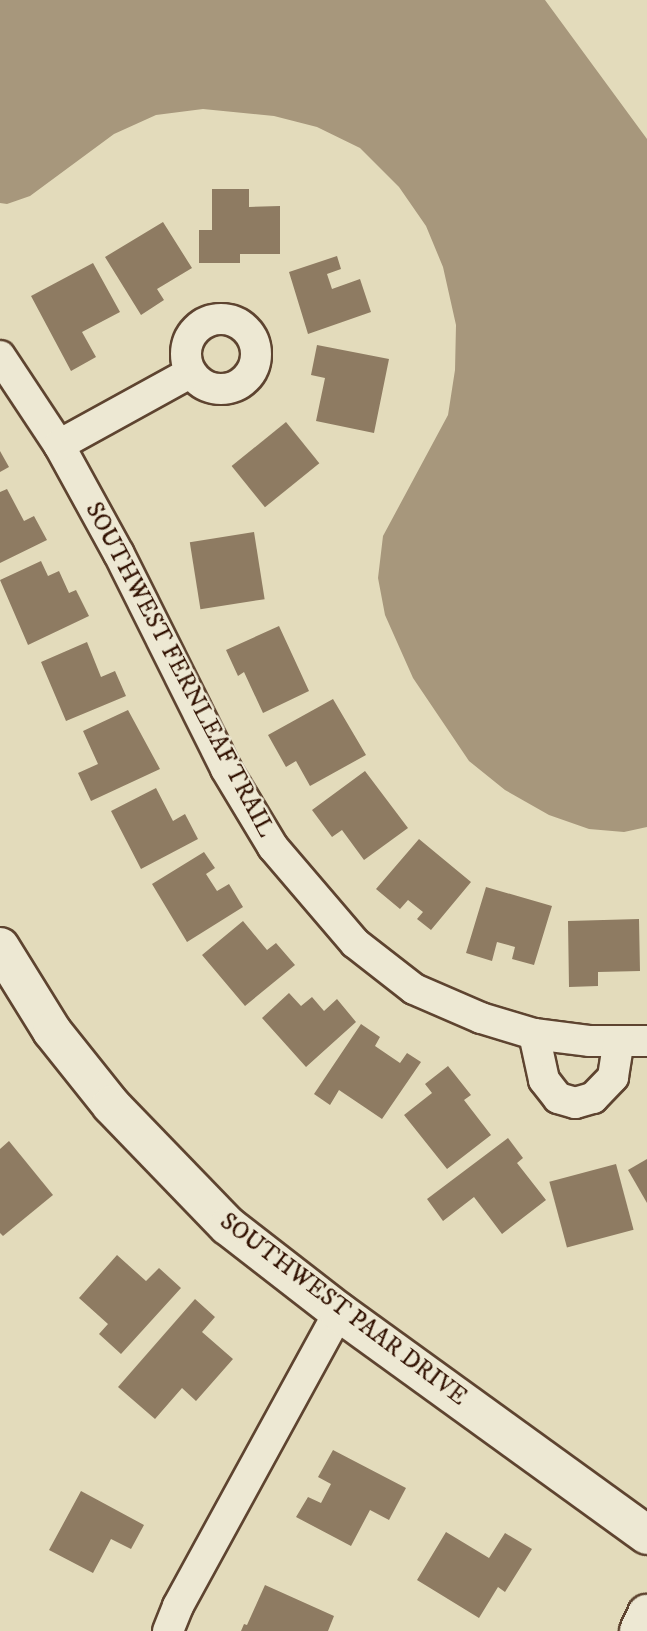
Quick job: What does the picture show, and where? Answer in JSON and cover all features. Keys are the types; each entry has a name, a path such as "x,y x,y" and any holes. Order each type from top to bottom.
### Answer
{"street":[{"name":"SOUTHWEST FERNLEAF TRAIL","path":"0,356 59,445 119,554 226,769 281,856 355,943 414,989 481,1018 534,1034 633,1041 613,1077 593,1098 575,1103 558,1098 544,1080 534,1034"},
{"path":"59,445 190,373"},
{"name":"SOUTHWEST PAAR DRIVE","path":"0,947 52,1031 111,1105 228,1226 340,1312 647,1535"},
{"path":"168,1631 178,1606 340,1312"},
{"path":"639,1631 647,1614"}],"shaded area":[{"path":"0,0 545,0 647,139 647,827 624,832 589,829 549,815 505,790 469,761 413,678 385,615 378,578 383,536 448,415 455,370 456,325 443,267 426,226 399,187 360,148 317,127 274,116 203,109 156,115 114,134 30,196 7,204 0,203"}],"building":[{"path":"212,189 249,189 249,207 280,206 280,254 240,254 240,263 199,263 199,230 212,230"},
{"path":"163,222 192,268 157,289 164,300 141,315 105,257"},
{"path":"337,256 341,269 327,274 332,289 360,279 371,312 308,334 289,272"},
{"path":"93,263 120,312 82,332 96,357 71,371 31,296"},
{"path":"317,345 389,359 374,433 316,421 325,378 311,375"},
{"path":"286,422 319,463 265,507 232,466"},
{"path":"0,451 9,467 0,472"},
{"path":"7,489 24,521 34,516 47,540 0,563 0,492"},
{"path":"254,532 265,599 200,609 190,542"},
{"path":"41,561 48,576 59,571 69,593 76,590 89,616 28,645 0,580"},
{"path":"279,626 309,691 263,713 244,672 238,676 226,650"},
{"path":"87,642 101,677 115,671 126,696 66,721 41,662"},
{"path":"333,699 366,755 310,786 296,761 286,767 268,735"},
{"path":"128,710 160,769 91,801 78,773 98,764 83,731"},
{"path":"365,771 408,828 364,860 342,830 332,837 312,810"},
{"path":"156,788 173,821 185,814 198,839 141,869 111,811"},
{"path":"419,839 471,882 431,930 417,919 423,912 408,900 400,909 376,889"},
{"path":"204,852 215,868 206,874 217,891 229,884 243,907 187,942 152,884"},
{"path":"486,887 552,906 534,965 512,959 515,947 497,942 492,961 466,953"},
{"path":"639,919 640,971 598,972 598,986 569,987 568,921"},
{"path":"243,921 267,950 276,943 295,965 245,1006 202,955"},
{"path":"289,993 301,1006 312,997 324,1011 337,999 356,1022 306,1067 262,1018"},
{"path":"361,1024 380,1037 375,1046 400,1063 407,1053 421,1062 382,1119 339,1090 330,1105 314,1094"},
{"path":"448,1066 471,1095 464,1100 491,1135 447,1169 404,1115 432,1093 425,1084"},
{"path":"508,1138 523,1158 517,1163 546,1200 502,1234 474,1197 443,1221 427,1199"},
{"path":"9,1141 53,1195 3,1236 0,1233 0,1149"},
{"path":"647,1159 647,1203 628,1170"},
{"path":"616,1164 634,1230 567,1248 549,1182"},
{"path":"117,1255 146,1281 159,1268 181,1288 121,1354 99,1334 108,1324 79,1298"},
{"path":"195,1299 215,1317 202,1332 233,1359 196,1401 182,1388 155,1419 118,1387"},
{"path":"333,1450 406,1488 389,1520 370,1510 351,1546 296,1517 308,1497 321,1503 331,1484 318,1477"},
{"path":"81,1491 144,1525 131,1549 111,1539 93,1573 49,1550"},
{"path":"446,1532 489,1558 505,1533 532,1549 505,1592 498,1587 479,1618 417,1580"},
{"path":"265,1585 334,1616 328,1631 241,1631 244,1624 247,1625"}]}
